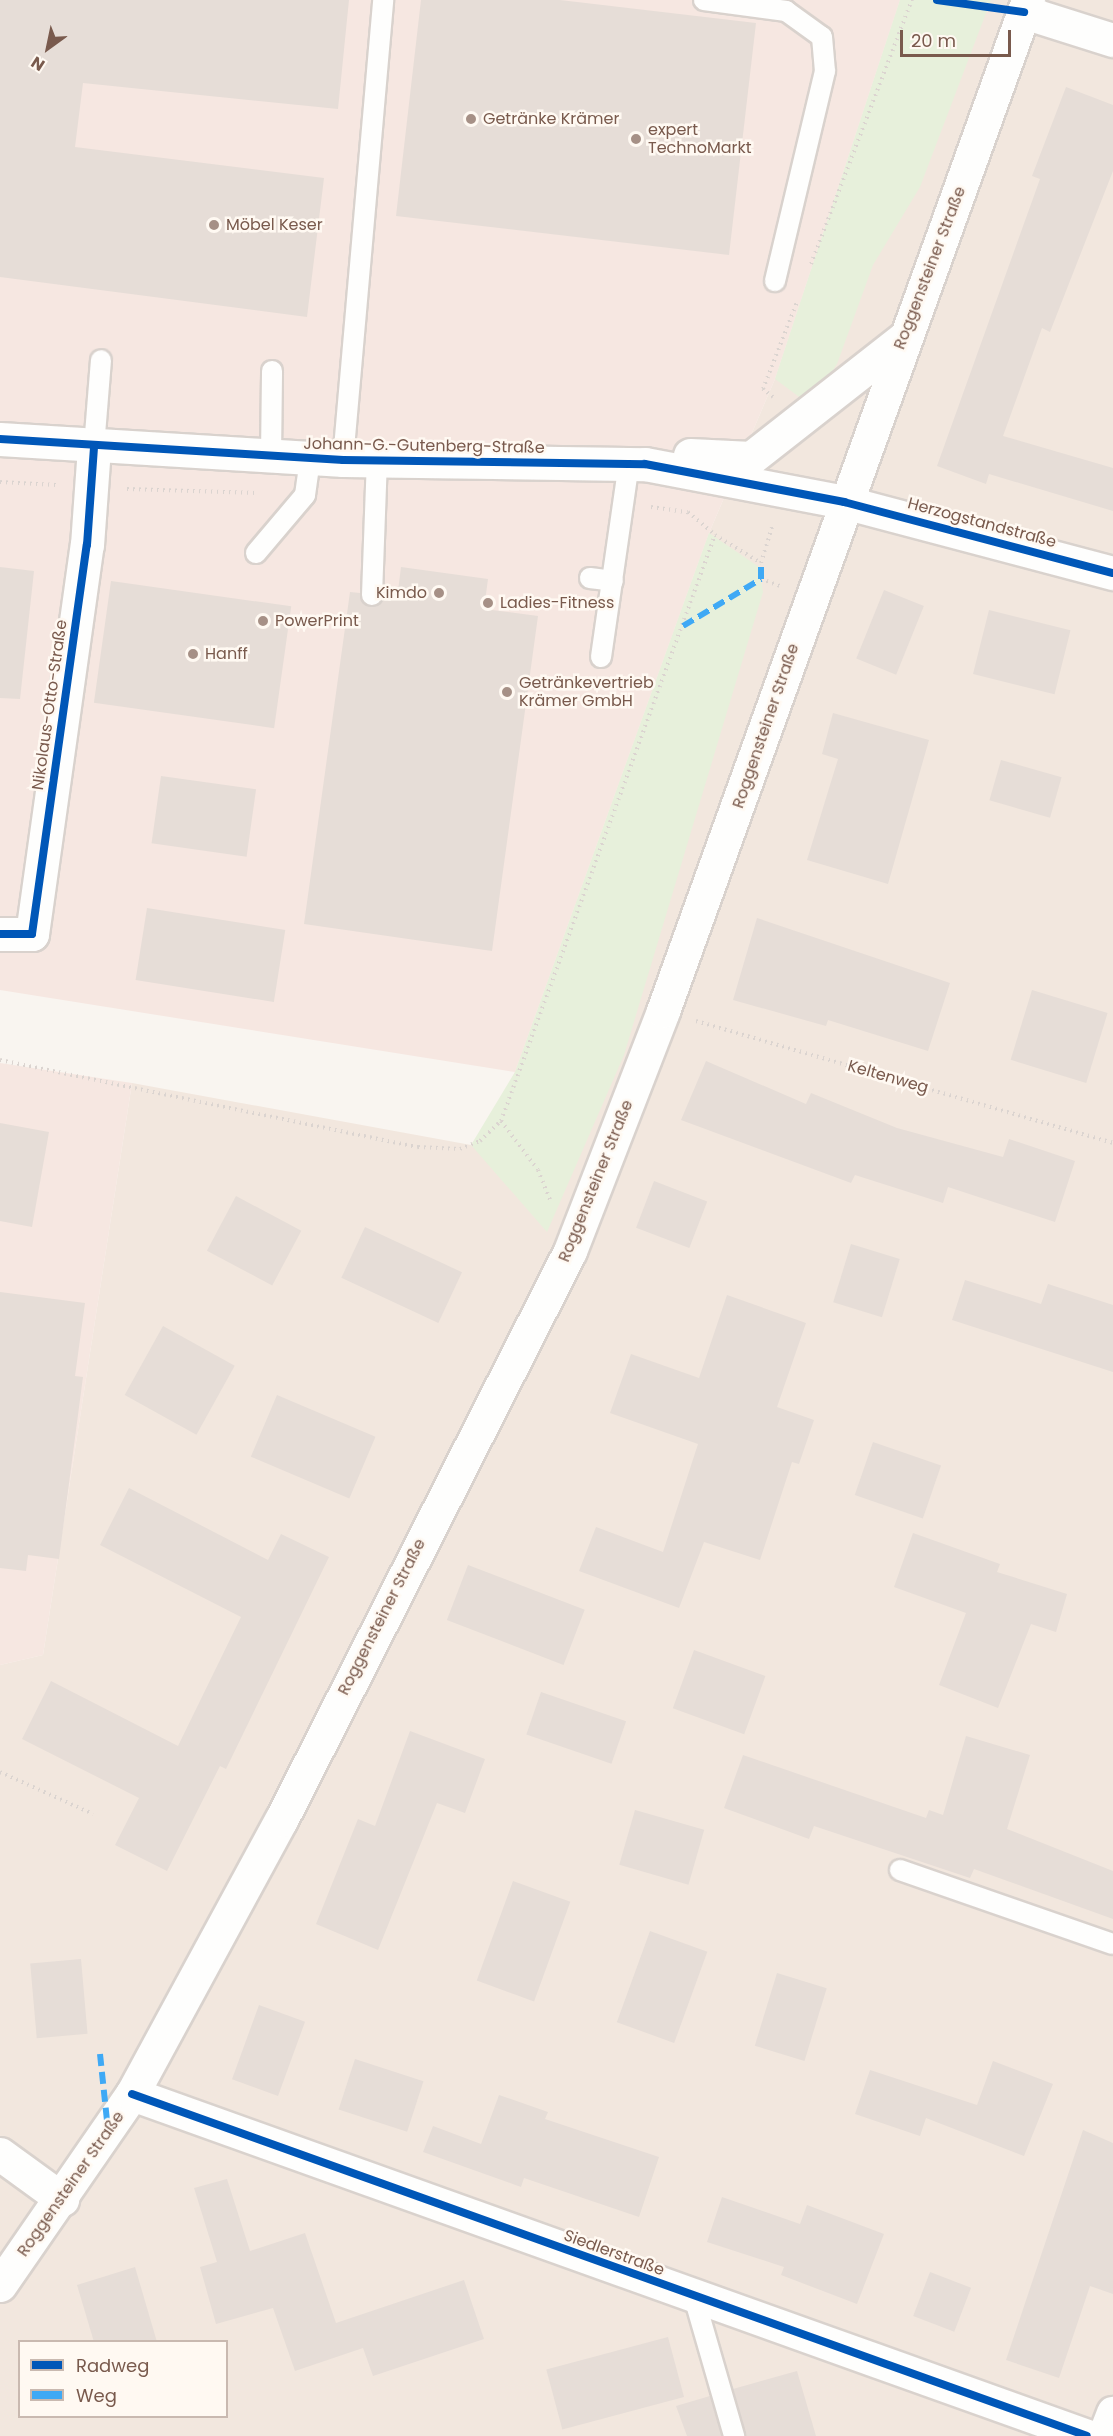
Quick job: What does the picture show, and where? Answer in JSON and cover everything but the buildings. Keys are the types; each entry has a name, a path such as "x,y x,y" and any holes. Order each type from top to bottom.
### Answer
{"street":[{"path":"1026,6 1113,40"},
{"name":"Roggensteiner Straße","path":"0,2285 62,2199 132,2094 281,1820 570,1251 663,1011 844,502 1026,6"},
{"path":"637,464 687,454 752,458 802,422 904,338"},
{"name":"Johann-G.-Gutenberg-Straße","path":"0,439 94,447 344,460 637,464 844,502"},
{"name":"Nikolaus-Otto-Straße","path":"0,934 32,934 87,545 94,447"},
{"name":"Herzogstandstraße","path":"844,502 1113,573"},
{"name":"Siedlerstraße","path":"132,2094 1087,2436"},
{"path":"0,2154 62,2199"},
{"path":"1104,2436 1113,2413"}],"lane":[{"path":"344,460 383,0"},
{"path":"704,0 786,11 822,37 825,71 774,281"},
{"path":"94,447 101,360"},
{"path":"271,456 272,370"},
{"path":"256,553 305,495 310,458"},
{"path":"372,595 378,460"},
{"path":"602,657 637,464"},
{"path":"590,578 614,581"},
{"path":"900,1870 1113,1944"},
{"path":"694,2297 734,2436"}],"path":[{"path":"810,267 912,0"},
{"path":"802,289 763,389 802,422"},
{"path":"0,1060 418,1147 460,1149 480,1141 501,1121 715,535 761,563 784,490"},
{"path":"501,1121 538,1170 570,1251"},
{"path":"0,1772 93,1814"}],"shaded area":[{"path":"0,0 900,0 775,379 709,533 515,1072 0,990"},
{"path":"900,0 1113,0 1113,2436 0,2436 0,1665 43,1655 132,1083 471,1145 492,1118 515,1072 709,533 775,379"},
{"path":"0,1063 132,1083 43,1655 0,1665"}],"green space":[{"path":"900,0 991,0 920,187 873,265 837,364 815,398 802,399 775,379"},
{"path":"709,533 759,567 763,592 624,1055 547,1232 471,1145 515,1072"}],"marked path":[{"path":"683,626 761,579 761,563"},
{"path":"100,2054 108,2130"}],"cycle path":[{"path":"937,0 1024,12"},
{"path":"0,439 343,460 645,464 844,502 1113,573"},
{"path":"0,934 32,934 87,545 94,447"},
{"path":"132,2094 1087,2436"}],"place":[{"name":"Getränke Krämer","path":"471,119"},
{"name":"expert TechnoMarkt","path":"636,139"},
{"name":"Möbel Keser","path":"214,225"},
{"name":"Kimdo","path":"439,593"},
{"name":"Ladies-Fitness","path":"488,603"},
{"name":"PowerPrint","path":"263,621"},
{"name":"Hanff","path":"193,654"},
{"name":"Getränkevertrieb Krämer GmbH","path":"507,692"}]}
